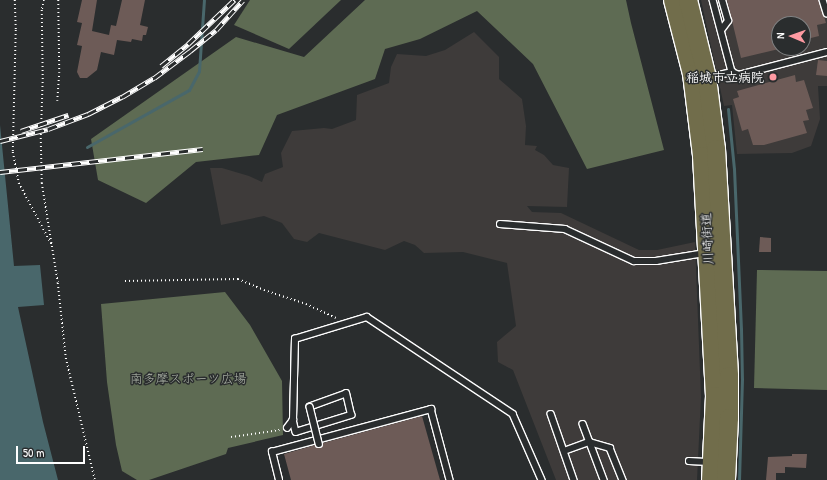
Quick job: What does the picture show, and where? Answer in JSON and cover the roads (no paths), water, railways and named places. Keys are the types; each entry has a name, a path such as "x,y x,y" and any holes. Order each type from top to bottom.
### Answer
{"main road":[{"name":"川崎街道","path":"673,0 700,76"},
{"name":"川崎街道","path":"688,0 700,76 716,149 715,252 729,376 722,468 711,480"}],"lane":[{"path":"714,0 732,72"},
{"path":"722,0 728,21 722,29"},
{"path":"823,0 827,13"},
{"path":"700,76 732,72 739,75 827,52"},
{"path":"500,224 564,229 634,261 656,262 715,252"},
{"path":"319,444 310,407 346,394 351,416 296,432 293,420 295,339 367,317 513,414 542,480"},
{"path":"279,480 272,452 431,409 450,480"},
{"path":"551,414 574,480"},
{"path":"287,428 293,420"},
{"path":"583,424 604,480"},
{"path":"564,451 590,442 610,448 623,480"},
{"path":"689,461 722,468"}],"water":[{"path":"0,125 14,266 40,265 44,305 18,307 43,422 58,480 0,480"}],"waterway":[{"path":"87,147 189,90 199,71 204,0"},
{"path":"728,109 734,169 741,329 742,379 739,480"}],"railway":[{"path":"161,66 188,44 234,0"},
{"path":"0,141 48,129 88,114 122,97 154,78 190,51 216,30 243,0"},
{"path":"21,131 68,115"},
{"path":"0,172 203,149"}],"place":[{"name":"稲城市立病院","path":"773,77"}],"park label":[{"name":"南多摩スポーツ広場","path":"188,378"}]}
